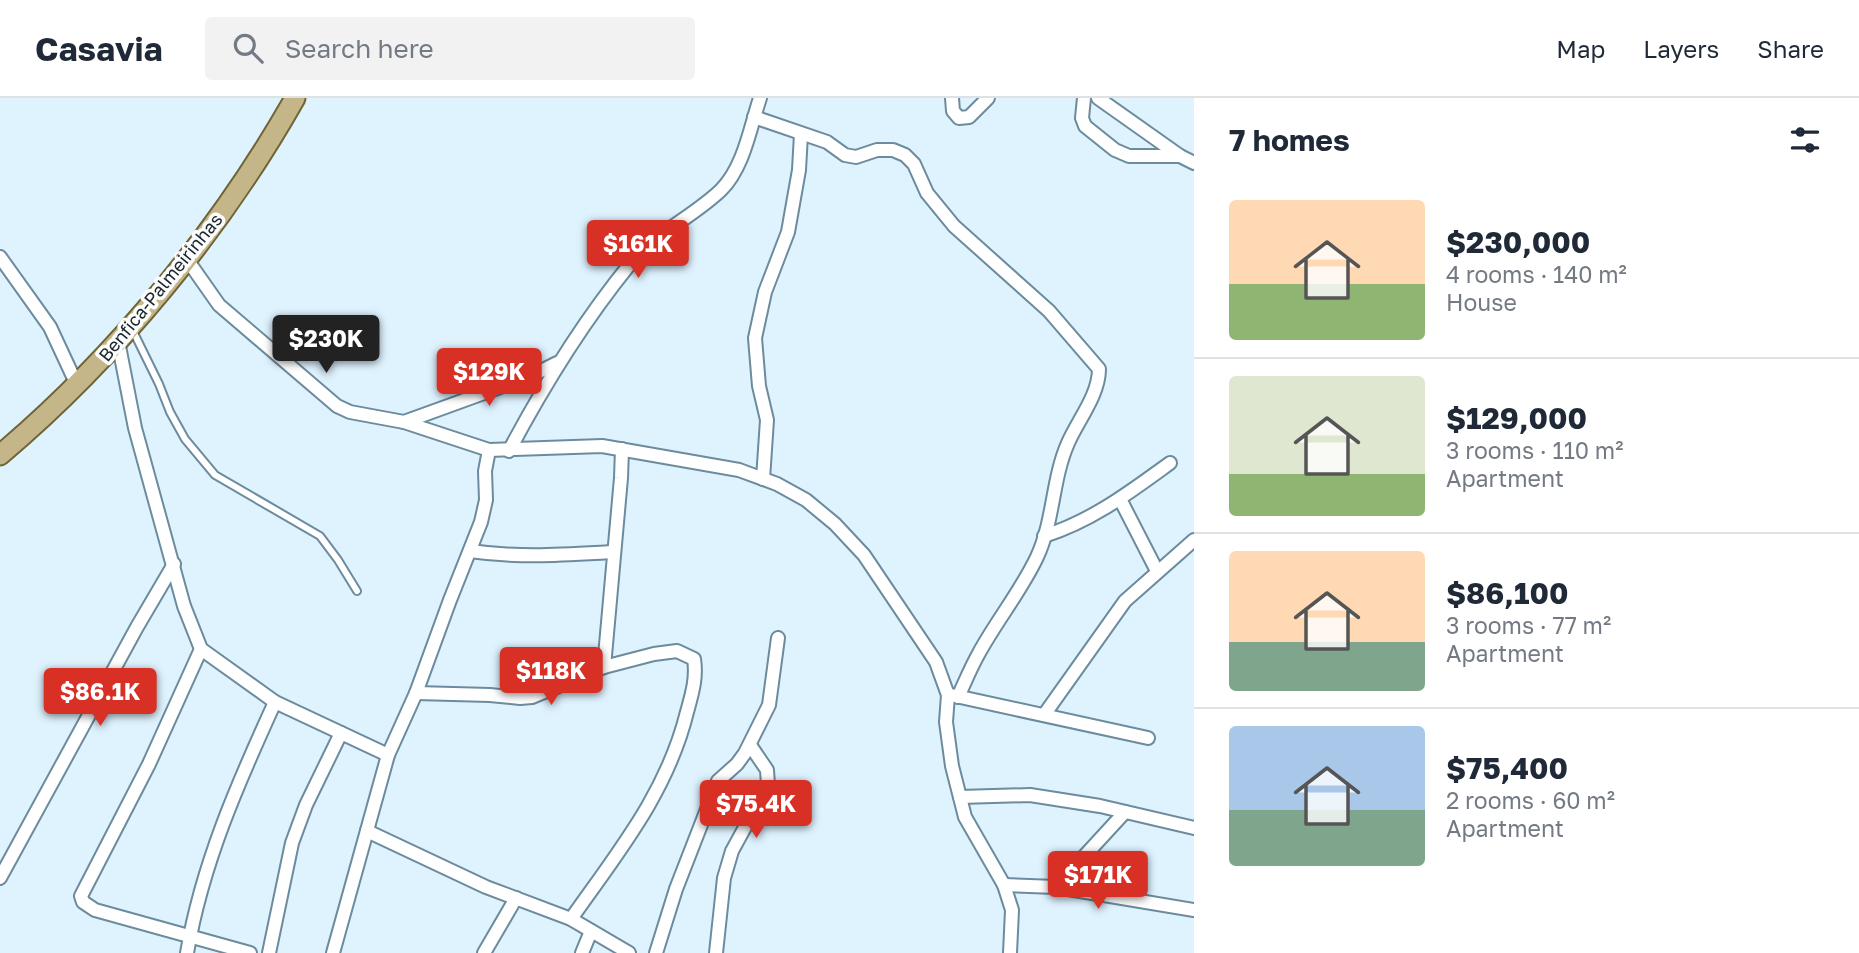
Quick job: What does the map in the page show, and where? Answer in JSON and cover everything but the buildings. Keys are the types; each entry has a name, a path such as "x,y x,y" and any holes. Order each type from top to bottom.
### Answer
{"main road":[{"name":"Benfica-Palmeirinhas","path":"0,455 77,385 186,258 246,176 295,98"}],"street":[{"path":"509,451 567,347 632,261 656,238 722,189 737,167 760,98"},
{"path":"952,98 953,111 959,118 969,117 988,98"},
{"path":"1084,98 1082,118 1086,126 1115,150 1129,156 1180,156"},
{"path":"1098,98 1194,163"},
{"path":"754,117 827,142 845,155 856,157 877,150 893,150 905,155 914,164 927,193 954,226 1049,311 1099,369 1098,381 1059,465 1038,555 1011,605 953,696 946,722 952,766 965,817 1004,885 1012,910 1010,953"},
{"path":"763,479 767,420 759,386 755,338 765,292 788,232 799,170 801,134"},
{"path":"0,257 50,327 77,385"},
{"path":"186,258 219,305 337,406 350,412 404,422 489,450 580,446 622,449 739,470 806,500 835,524 864,555 936,662 953,696"},
{"path":"124,333 135,428 184,606 201,649 275,702 388,755"},
{"path":"404,422 531,376 558,362"},
{"path":"604,667 622,449"},
{"path":"333,953 388,755 416,693 484,511 485,471 489,450"},
{"path":"1044,536 1081,523 1170,463"},
{"path":"1120,499 1157,571"},
{"path":"1044,715 1125,601 1194,540"},
{"path":"470,551 540,557 614,552"},
{"path":"0,877 174,564"},
{"path":"656,953 676,889 718,781 737,764 750,746 769,705 778,638"},
{"path":"201,649 149,764 81,896 83,902 95,910 190,934 250,953"},
{"path":"416,693 532,697 604,667 654,654 677,651 694,659 697,674 680,741 666,776 648,809 571,919"},
{"path":"953,696 1148,738"},
{"path":"187,953 208,861 239,782 275,702"},
{"path":"269,953 292,843 306,805 341,733"},
{"path":"716,953 724,878 732,850 768,785 767,770 750,746"},
{"path":"960,797 1030,795 1194,828"},
{"path":"1056,887 1125,812"},
{"path":"367,831 486,887 571,919 629,953"},
{"path":"1004,885 1056,887 1194,910"},
{"path":"484,953 516,898"},
{"path":"582,953 591,931"}],"lane":[{"path":"124,333 159,384 185,439 215,475 320,536 357,591"}]}
